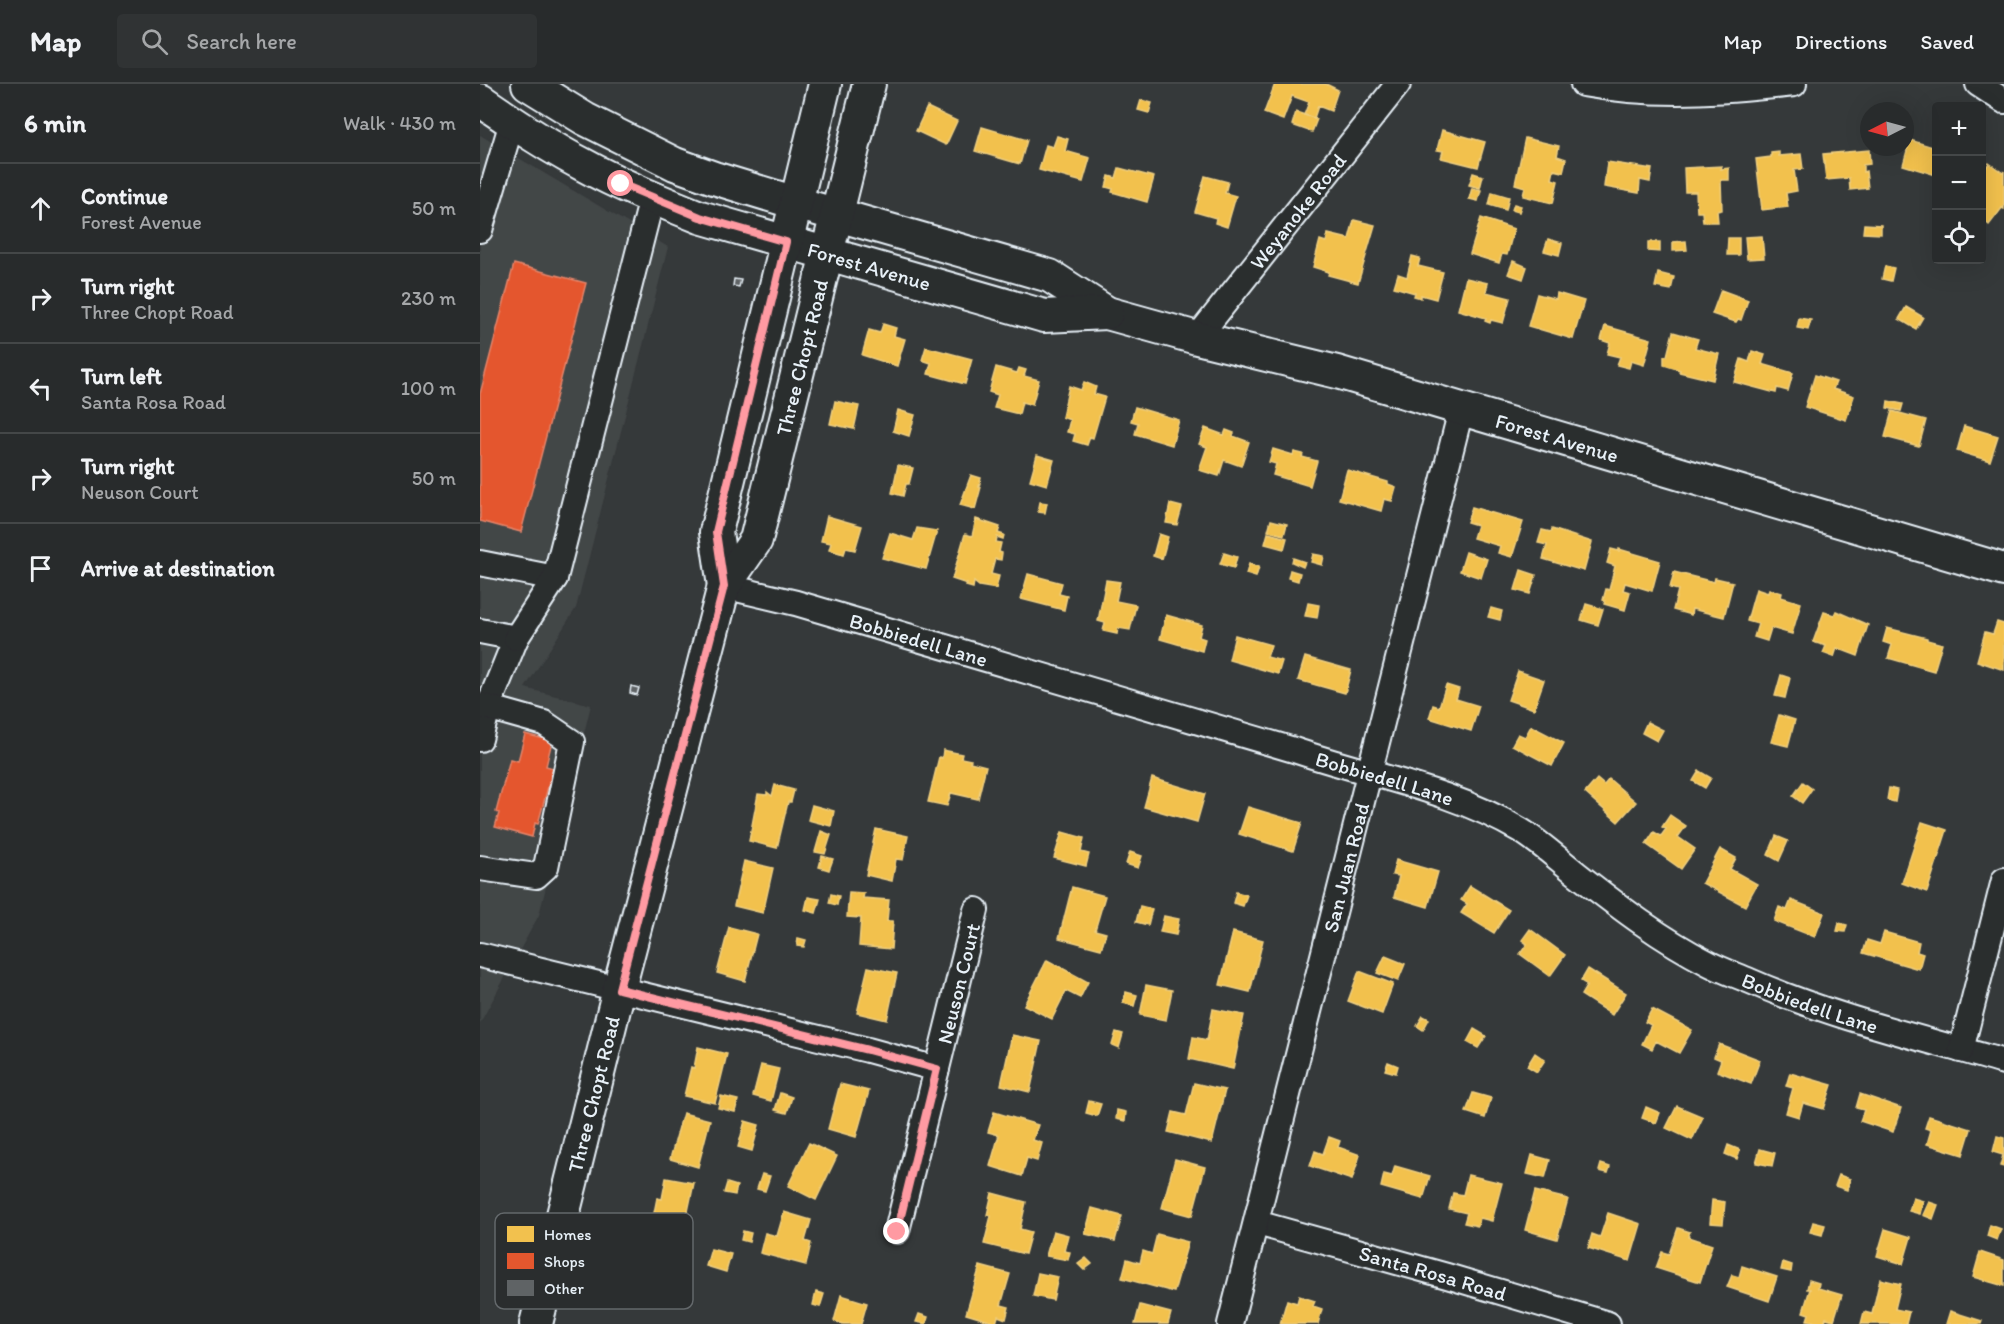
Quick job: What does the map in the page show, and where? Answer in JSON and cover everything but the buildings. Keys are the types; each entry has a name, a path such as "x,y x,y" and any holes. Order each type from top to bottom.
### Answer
{"main road":[{"name":"Forest Avenue","path":"528,84 585,119 675,164 796,203 1050,276 1107,313 1197,338 1337,372 2004,570"},
{"name":"Three Chopt Road","path":"724,586 716,532 825,84"},
{"name":"Three Chopt Road","path":"564,1213 724,586 756,540 869,84"},
{"name":"Forest Avenue","path":"480,100 584,166 652,198 700,217 1044,316 1107,313"},
{"name":"Three Chopt Road","path":"536,1324 540,1309"}],"street":[{"name":"Weyanoke Road","path":"1197,338 1398,84"},
{"path":"1583,84 1669,93 1726,92 1794,84"},
{"path":"1978,84 2004,100"},
{"path":"480,230 512,122"},
{"path":"480,739 484,706 516,638 555,578 652,198"},
{"name":"San Juan Road","path":"1230,1324 1461,410"},
{"path":"480,563 555,578"},
{"name":"Bobbiedell Lane","path":"724,586 796,603 1409,784 1469,804 1521,830 1619,907 1709,964 1792,999 1875,1027 2004,1062"},
{"path":"480,631 516,638"},
{"path":"480,868 536,876 546,867 572,742 544,723 484,706"},
{"path":"1961,1050 2004,880"},
{"name":"Neuson Court","path":"897,1232 976,910"},
{"path":"480,955 937,1069"},
{"name":"Santa Rosa Road","path":"1257,1223 1608,1324"}],"shaded area":[{"path":"480,135 668,247 576,608 525,688 591,705 539,915 480,1023"}],"route":[{"path":"621,184 700,217 786,242 716,532 724,586 619,989 937,1069 897,1232"}]}
